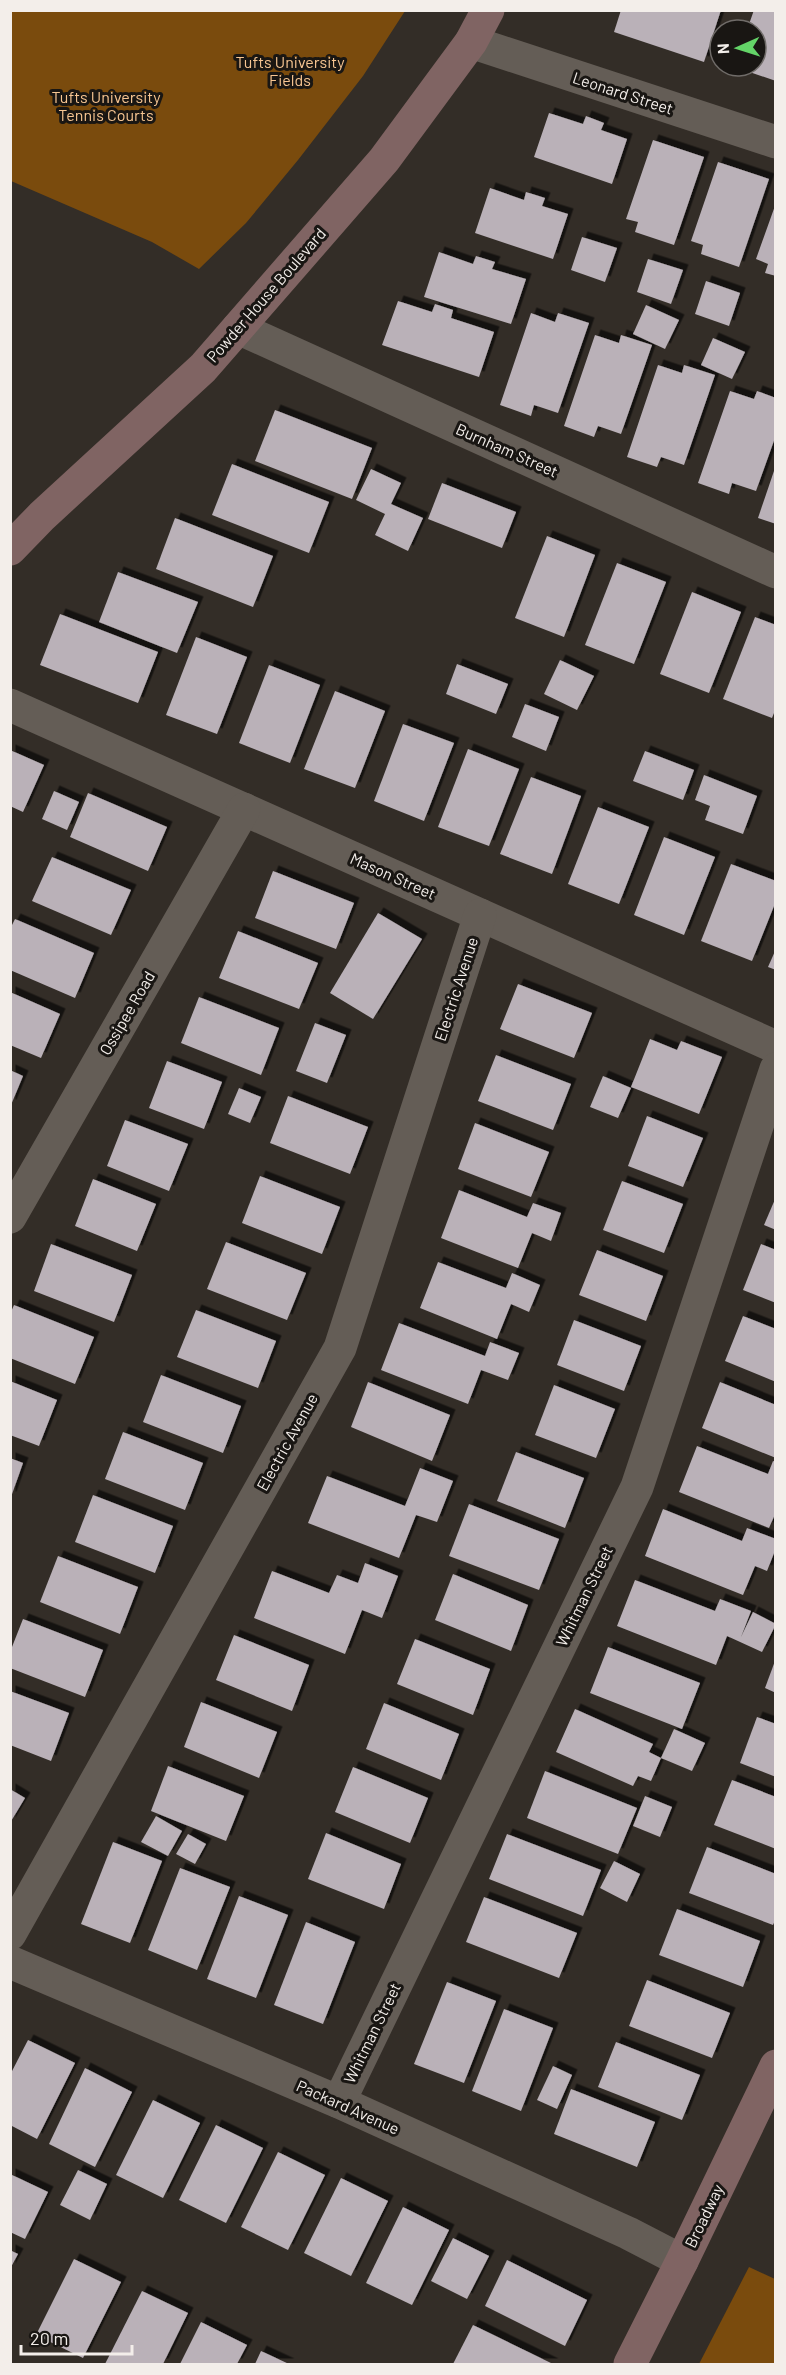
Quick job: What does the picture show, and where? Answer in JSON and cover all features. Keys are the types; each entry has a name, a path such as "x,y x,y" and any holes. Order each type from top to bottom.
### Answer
{"main road":[{"name":"Powder House Boulevard","path":"10,549 42,516 203,368 384,160 471,42 488,10"},
{"name":"Broadway","path":"630,2364 776,2066"}],"street":[{"name":"Leonard Street","path":"471,42 776,142"},
{"name":"Burnham Street","path":"237,328 776,572"},
{"name":"Mason Street","path":"10,705 776,1047"},
{"name":"Ossipee Road","path":"10,1217 244,808"},
{"name":"Electric Avenue","path":"10,1934 340,1348 480,915"},
{"name":"Whitman Street","path":"339,2102 637,1487 776,1069"},
{"name":"Packard Avenue","path":"10,1962 339,2102 628,2233 682,2261"}],"green space":[{"path":"11,10 405,11 363,76 298,160 246,223 199,269 152,242 11,181"},
{"path":"749,2267 775,2279 775,2364 699,2364"}],"building":[{"path":"621,10 721,10 718,18 708,18 708,50 704,62 614,32"},
{"path":"754,10 776,10 776,81 767,78 768,18 751,18"},
{"path":"549,113 583,124 586,116 604,123 601,130 627,139 612,184 534,157"},
{"path":"653,140 704,157 674,245 635,232 638,222 626,219"},
{"path":"718,162 769,179 739,267 701,254 703,245 691,241"},
{"path":"490,188 524,200 526,192 545,198 542,206 568,214 553,259 475,233"},
{"path":"776,203 776,276 765,273 768,264 756,259"},
{"path":"582,237 617,248 605,282 571,270"},
{"path":"439,252 473,264 476,256 495,262 492,269 526,279 511,324 424,297"},
{"path":"648,259 683,270 671,304 637,292"},
{"path":"706,281 740,293 729,326 695,314"},
{"path":"398,301 432,312 435,304 453,310 451,318 494,332 479,377 382,345"},
{"path":"646,305 679,320 665,349 633,334"},
{"path":"531,313 555,322 558,313 589,323 558,413 534,405 531,416 500,405"},
{"path":"595,335 619,343 621,335 652,345 621,434 598,426 594,437 564,426"},
{"path":"713,338 745,352 732,379 701,365"},
{"path":"658,365 682,373 684,365 715,375 684,465 661,457 657,467 627,457"},
{"path":"730,391 754,399 757,391 776,398 776,435 756,491 732,483 729,494 698,483"},
{"path":"275,410 372,448 352,499 255,461"},
{"path":"232,464 329,502 309,553 212,515"},
{"path":"776,468 776,524 758,518"},
{"path":"371,469 401,483 391,504 423,518 408,551 375,535 385,514 356,500"},
{"path":"442,483 516,512 502,548 428,519"},
{"path":"175,518 273,556 253,607 156,569"},
{"path":"547,536 595,555 564,637 515,618"},
{"path":"617,563 666,582 634,664 585,645"},
{"path":"118,572 198,602 177,653 99,622"},
{"path":"692,592 741,612 709,693 660,674"},
{"path":"60,614 158,652 138,703 40,665"},
{"path":"755,617 776,625 776,708 772,718 723,699"},
{"path":"196,637 247,657 217,734 166,715"},
{"path":"560,660 594,676 577,710 544,694"},
{"path":"457,664 508,684 496,714 446,694"},
{"path":"269,665 320,685 290,763 239,743"},
{"path":"335,691 385,711 355,788 304,769"},
{"path":"525,704 559,717 546,751 512,737"},
{"path":"403,724 454,743 424,821 374,801"},
{"path":"468,749 519,769 489,846 438,827"},
{"path":"10,750 44,765 23,812 10,806"},
{"path":"645,751 694,770 683,800 633,781"},
{"path":"704,775 757,796 743,834 705,820 710,806 695,800"},
{"path":"531,777 581,796 552,874 500,854"},
{"path":"54,791 79,802 67,830 42,819"},
{"path":"88,793 167,827 148,871 70,837"},
{"path":"598,807 649,827 619,904 568,884"},
{"path":"664,837 715,857 684,935 634,915"},
{"path":"52,857 131,890 111,935 32,901"},
{"path":"731,864 776,881 776,901 752,961 701,941"},
{"path":"273,871 354,903 336,949 255,918"},
{"path":"378,913 422,939 373,1019 330,993"},
{"path":"15,919 94,953 75,998 10,970 10,929"},
{"path":"238,931 318,963 299,1009 219,978"},
{"path":"776,949 776,970 768,967"},
{"path":"518,984 592,1013 574,1058 500,1029"},
{"path":"10,992 60,1014 41,1058 10,1045"},
{"path":"199,997 279,1028 261,1075 181,1043"},
{"path":"315,1023 346,1035 327,1083 296,1071"},
{"path":"650,1039 677,1050 681,1041 722,1057 699,1114 631,1087"},
{"path":"496,1055 571,1084 553,1130 478,1101"},
{"path":"167,1061 222,1082 204,1129 149,1108"},
{"path":"10,1070 23,1076 11,1105 10,1105"},
{"path":"603,1076 631,1088 618,1118 590,1107"},
{"path":"239,1088 261,1097 250,1123 228,1114"},
{"path":"288,1096 368,1127 350,1174 270,1143"},
{"path":"647,1116 703,1138 683,1187 628,1166"},
{"path":"125,1120 188,1144 169,1191 107,1166"},
{"path":"475,1123 549,1152 531,1197 458,1169"},
{"path":"260,1176 340,1207 322,1254 242,1223"},
{"path":"93,1179 156,1204 137,1251 75,1226"},
{"path":"622,1181 683,1204 664,1253 603,1230"},
{"path":"459,1190 527,1217 533,1203 561,1213 551,1241 532,1233 518,1268 441,1238"},
{"path":"776,1197 776,1230 764,1225"},
{"path":"226,1242 306,1273 287,1320 207,1289"},
{"path":"51,1244 132,1275 114,1322 34,1291"},
{"path":"761,1244 776,1250 776,1303 743,1290"},
{"path":"597,1250 663,1276 646,1321 579,1295"},
{"path":"438,1262 506,1288 512,1273 540,1285 529,1312 511,1304 497,1339 420,1308"},
{"path":"14,1305 94,1337 75,1384 10,1358 10,1314"},
{"path":"196,1310 276,1341 258,1388 177,1357"},
{"path":"743,1316 776,1329 776,1382 725,1361"},
{"path":"574,1320 641,1346 624,1391 557,1365"},
{"path":"399,1323 485,1356 490,1342 519,1353 508,1380 481,1370 468,1404 381,1370"},
{"path":"161,1375 241,1406 223,1453 143,1422"},
{"path":"10,1381 57,1400 39,1446 10,1435"},
{"path":"368,1382 450,1415 432,1461 351,1427"},
{"path":"720,1382 776,1405 776,1458 702,1428"},
{"path":"554,1385 615,1409 596,1458 535,1435"},
{"path":"123,1432 203,1463 185,1510 105,1479"},
{"path":"697,1446 768,1474 773,1461 776,1462 776,1512 769,1528 679,1492"},
{"path":"516,1452 584,1478 565,1528 497,1501"},
{"path":"10,1458 23,1463 11,1497 10,1497"},
{"path":"420,1468 453,1481 437,1522 416,1515 399,1558 308,1523 327,1476 405,1506"},
{"path":"93,1495 173,1526 155,1573 75,1542"},
{"path":"469,1504 559,1539 539,1590 449,1556"},
{"path":"663,1509 742,1541 747,1528 776,1539 776,1548 767,1571 755,1566 743,1595 645,1556"},
{"path":"58,1556 138,1587 120,1634 40,1602"},
{"path":"365,1563 398,1576 382,1618 362,1610 345,1654 254,1618 272,1571 329,1593 337,1575 358,1583"},
{"path":"453,1574 528,1605 511,1651 435,1620"},
{"path":"635,1580 715,1611 720,1599 751,1611 741,1637 753,1612 776,1624 762,1652 727,1636 716,1665 617,1626"},
{"path":"23,1619 103,1650 85,1697 10,1668 10,1652"},
{"path":"234,1635 309,1665 292,1711 216,1680"},
{"path":"415,1639 490,1669 473,1715 397,1684"},
{"path":"608,1647 700,1683 682,1729 590,1693"},
{"path":"776,1661 776,1693 765,1688"},
{"path":"10,1691 69,1713 51,1761 10,1745"},
{"path":"201,1702 277,1732 259,1778 184,1747"},
{"path":"384,1703 459,1734 441,1780 366,1749"},
{"path":"575,1709 653,1744 649,1752 661,1758 651,1781 638,1776 633,1786 556,1752"},
{"path":"757,1717 776,1724 776,1777 740,1763"},
{"path":"674,1729 705,1743 692,1771 661,1758"},
{"path":"168,1766 244,1796 226,1841 151,1811"},
{"path":"353,1767 428,1798 410,1843 335,1812"},
{"path":"545,1771 637,1808 618,1854 527,1818"},
{"path":"732,1780 776,1797 776,1849 714,1825"},
{"path":"10,1789 25,1798 10,1823"},
{"path":"645,1796 672,1807 660,1837 633,1826"},
{"path":"156,1816 182,1831 168,1856 141,1842"},
{"path":"326,1833 401,1864 384,1909 308,1879"},
{"path":"188,1834 206,1844 195,1864 176,1854"},
{"path":"507,1834 601,1870 583,1916 489,1879"},
{"path":"113,1842 162,1861 130,1943 81,1924"},
{"path":"707,1847 776,1874 776,1918 773,1925 689,1893"},
{"path":"614,1861 640,1874 627,1902 600,1888"},
{"path":"180,1868 230,1887 197,1970 148,1950"},
{"path":"239,1896 288,1915 256,1998 207,1979"},
{"path":"484,1897 577,1933 559,1978 466,1942"},
{"path":"677,1909 760,1941 743,1987 659,1955"},
{"path":"306,1922 355,1942 323,2024 274,2005"},
{"path":"647,1980 730,2013 712,2058 629,2026"},
{"path":"447,1982 496,2001 464,2083 414,2064"},
{"path":"504,2009 553,2028 521,2111 472,2091"},
{"path":"28,2040 75,2063 37,2139 10,2125 10,2075"},
{"path":"616,2042 700,2075 682,2120 598,2087"},
{"path":"553,2066 572,2075 557,2109 537,2100"},
{"path":"85,2068 132,2092 95,2167 49,2144"},
{"path":"571,2089 655,2122 637,2167 554,2134"},
{"path":"153,2100 200,2123 163,2198 116,2175"},
{"path":"216,2125 263,2148 226,2223 179,2200"},
{"path":"278,2152 325,2175 288,2250 241,2227"},
{"path":"78,2170 107,2184 90,2220 60,2205"},
{"path":"10,2174 48,2192 25,2239 10,2232"},
{"path":"341,2178 388,2201 351,2276 304,2253"},
{"path":"403,2207 449,2230 412,2305 366,2283"},
{"path":"453,2238 489,2256 467,2299 431,2281"},
{"path":"10,2250 18,2254 10,2269"},
{"path":"74,2259 121,2282 83,2358 36,2335"},
{"path":"507,2260 587,2300 565,2346 485,2306"},
{"path":"142,2291 188,2313 163,2364 105,2364"},
{"path":"201,2322 247,2345 237,2364 180,2364"},
{"path":"473,2325 553,2364 453,2364"},
{"path":"261,2351 289,2364 255,2364"}],"park label":[{"name":"Tufts University Fields","path":"290,71"},
{"name":"Tufts University Tennis Courts","path":"106,106"}]}
